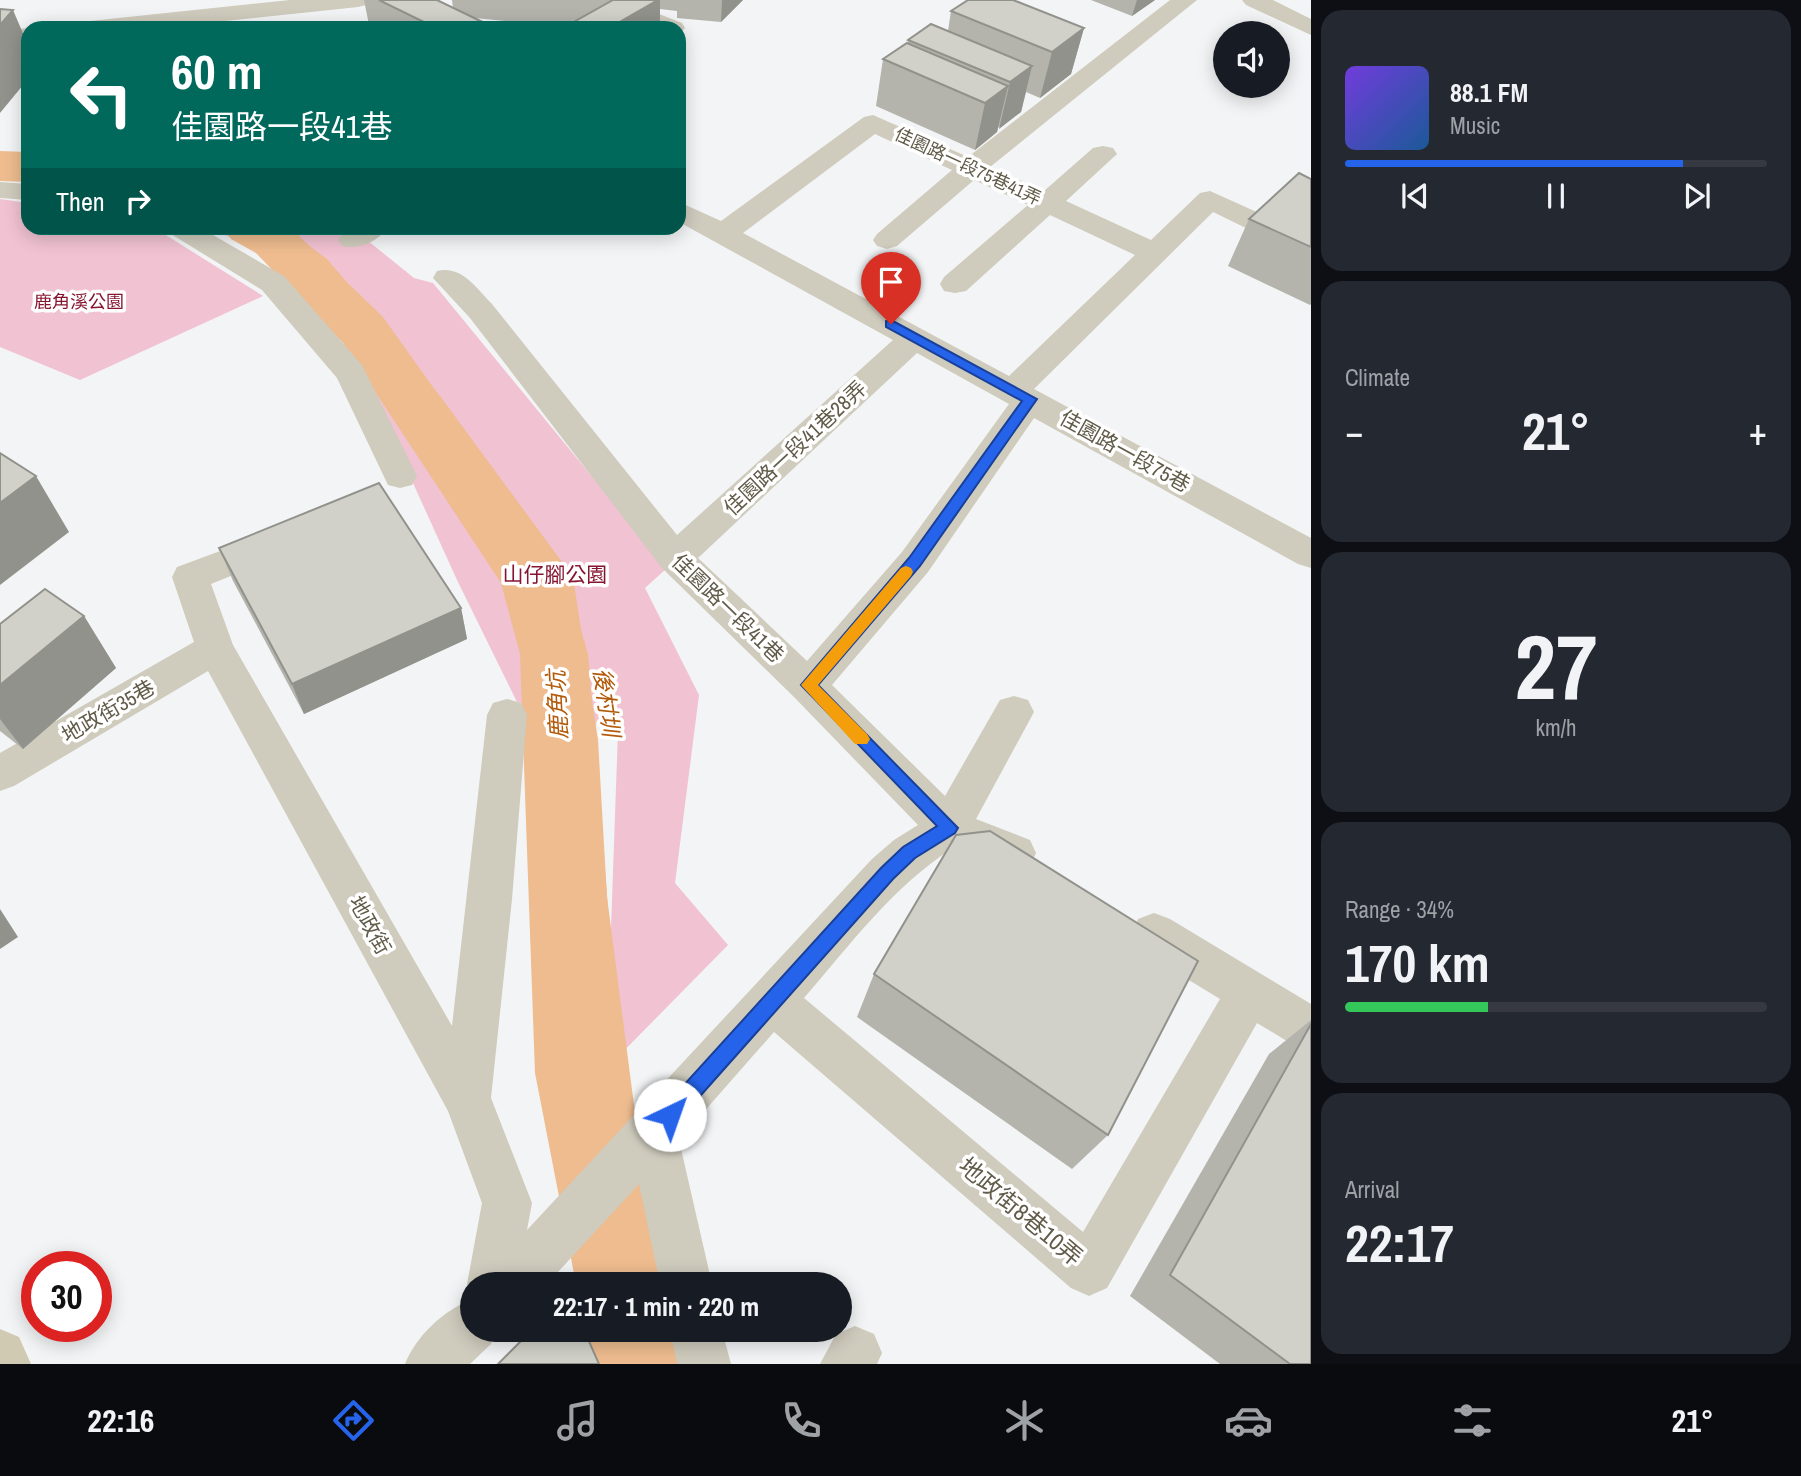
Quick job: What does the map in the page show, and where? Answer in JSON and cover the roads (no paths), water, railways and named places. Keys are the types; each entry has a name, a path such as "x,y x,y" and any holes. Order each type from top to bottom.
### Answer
{"main road":[{"path":"0,1356 4,1364"}],"street":[{"path":"112,21 143,11 267,19 312,2 358,0"},
{"path":"581,0 609,3 655,21"},
{"path":"887,240 971,168 1185,0"},
{"path":"1254,0 1311,28"},
{"path":"1288,0 1311,11"},
{"path":"312,2 334,21"},
{"path":"0,38 21,36"},
{"path":"1018,102 1043,112"},
{"name":"佳園路一段75巷41弄","path":"723,234 873,123 1155,253"},
{"path":"955,284 1103,154"},
{"path":"0,190 21,192"},
{"path":"808,685 915,562 1022,395 1155,253 1210,200 1260,224"},
{"name":"佳園路一段75巷","path":"686,214 1311,554"},
{"path":"193,235 273,283 351,373 400,476"},
{"name":"佳園路一段41巷","path":"448,278 481,311 675,558 808,685 949,828 1045,867"},
{"name":"佳園路一段41巷28弄","path":"675,558 915,337"},
{"name":"地政街","path":"302,532 190,577 215,648 467,1098 507,1203 495,1272"},
{"name":"地政街35巷","path":"0,774 215,648"},
{"path":"523,1272 644,1144 887,873 909,853 949,828 1014,712"},
{"path":"467,1098 490,899 506,715"},
{"path":"1124,916 1311,1030"},
{"name":"地政街8巷10弄","path":"773,1001 1089,1270 1249,993"},
{"path":"644,1144 683,1272"},
{"path":"432,1364 460,1337"},
{"path":"699,1342 704,1364"}],"waterway":[{"name":"後村圳","path":"0,159 21,159"},
{"name":"鹿角坑","path":"0,166 21,167"},
{"name":"鹿角坑","path":"262,235 275,242 363,330 533,578 554,654 578,1073 620,1272"},
{"name":"後村圳","path":"289,235 324,261 375,321 567,577 592,740 600,897 630,1136"},
{"name":"後村圳","path":"635,1171 644,1253 650,1272"},
{"name":"鹿角坑","path":"635,1342 640,1364"},
{"name":"後村圳","path":"669,1342 675,1364"}],"park label":[{"name":"鹿角溪公園","path":"79,301"},
{"name":"山仔腳公園","path":"555,574"}]}
